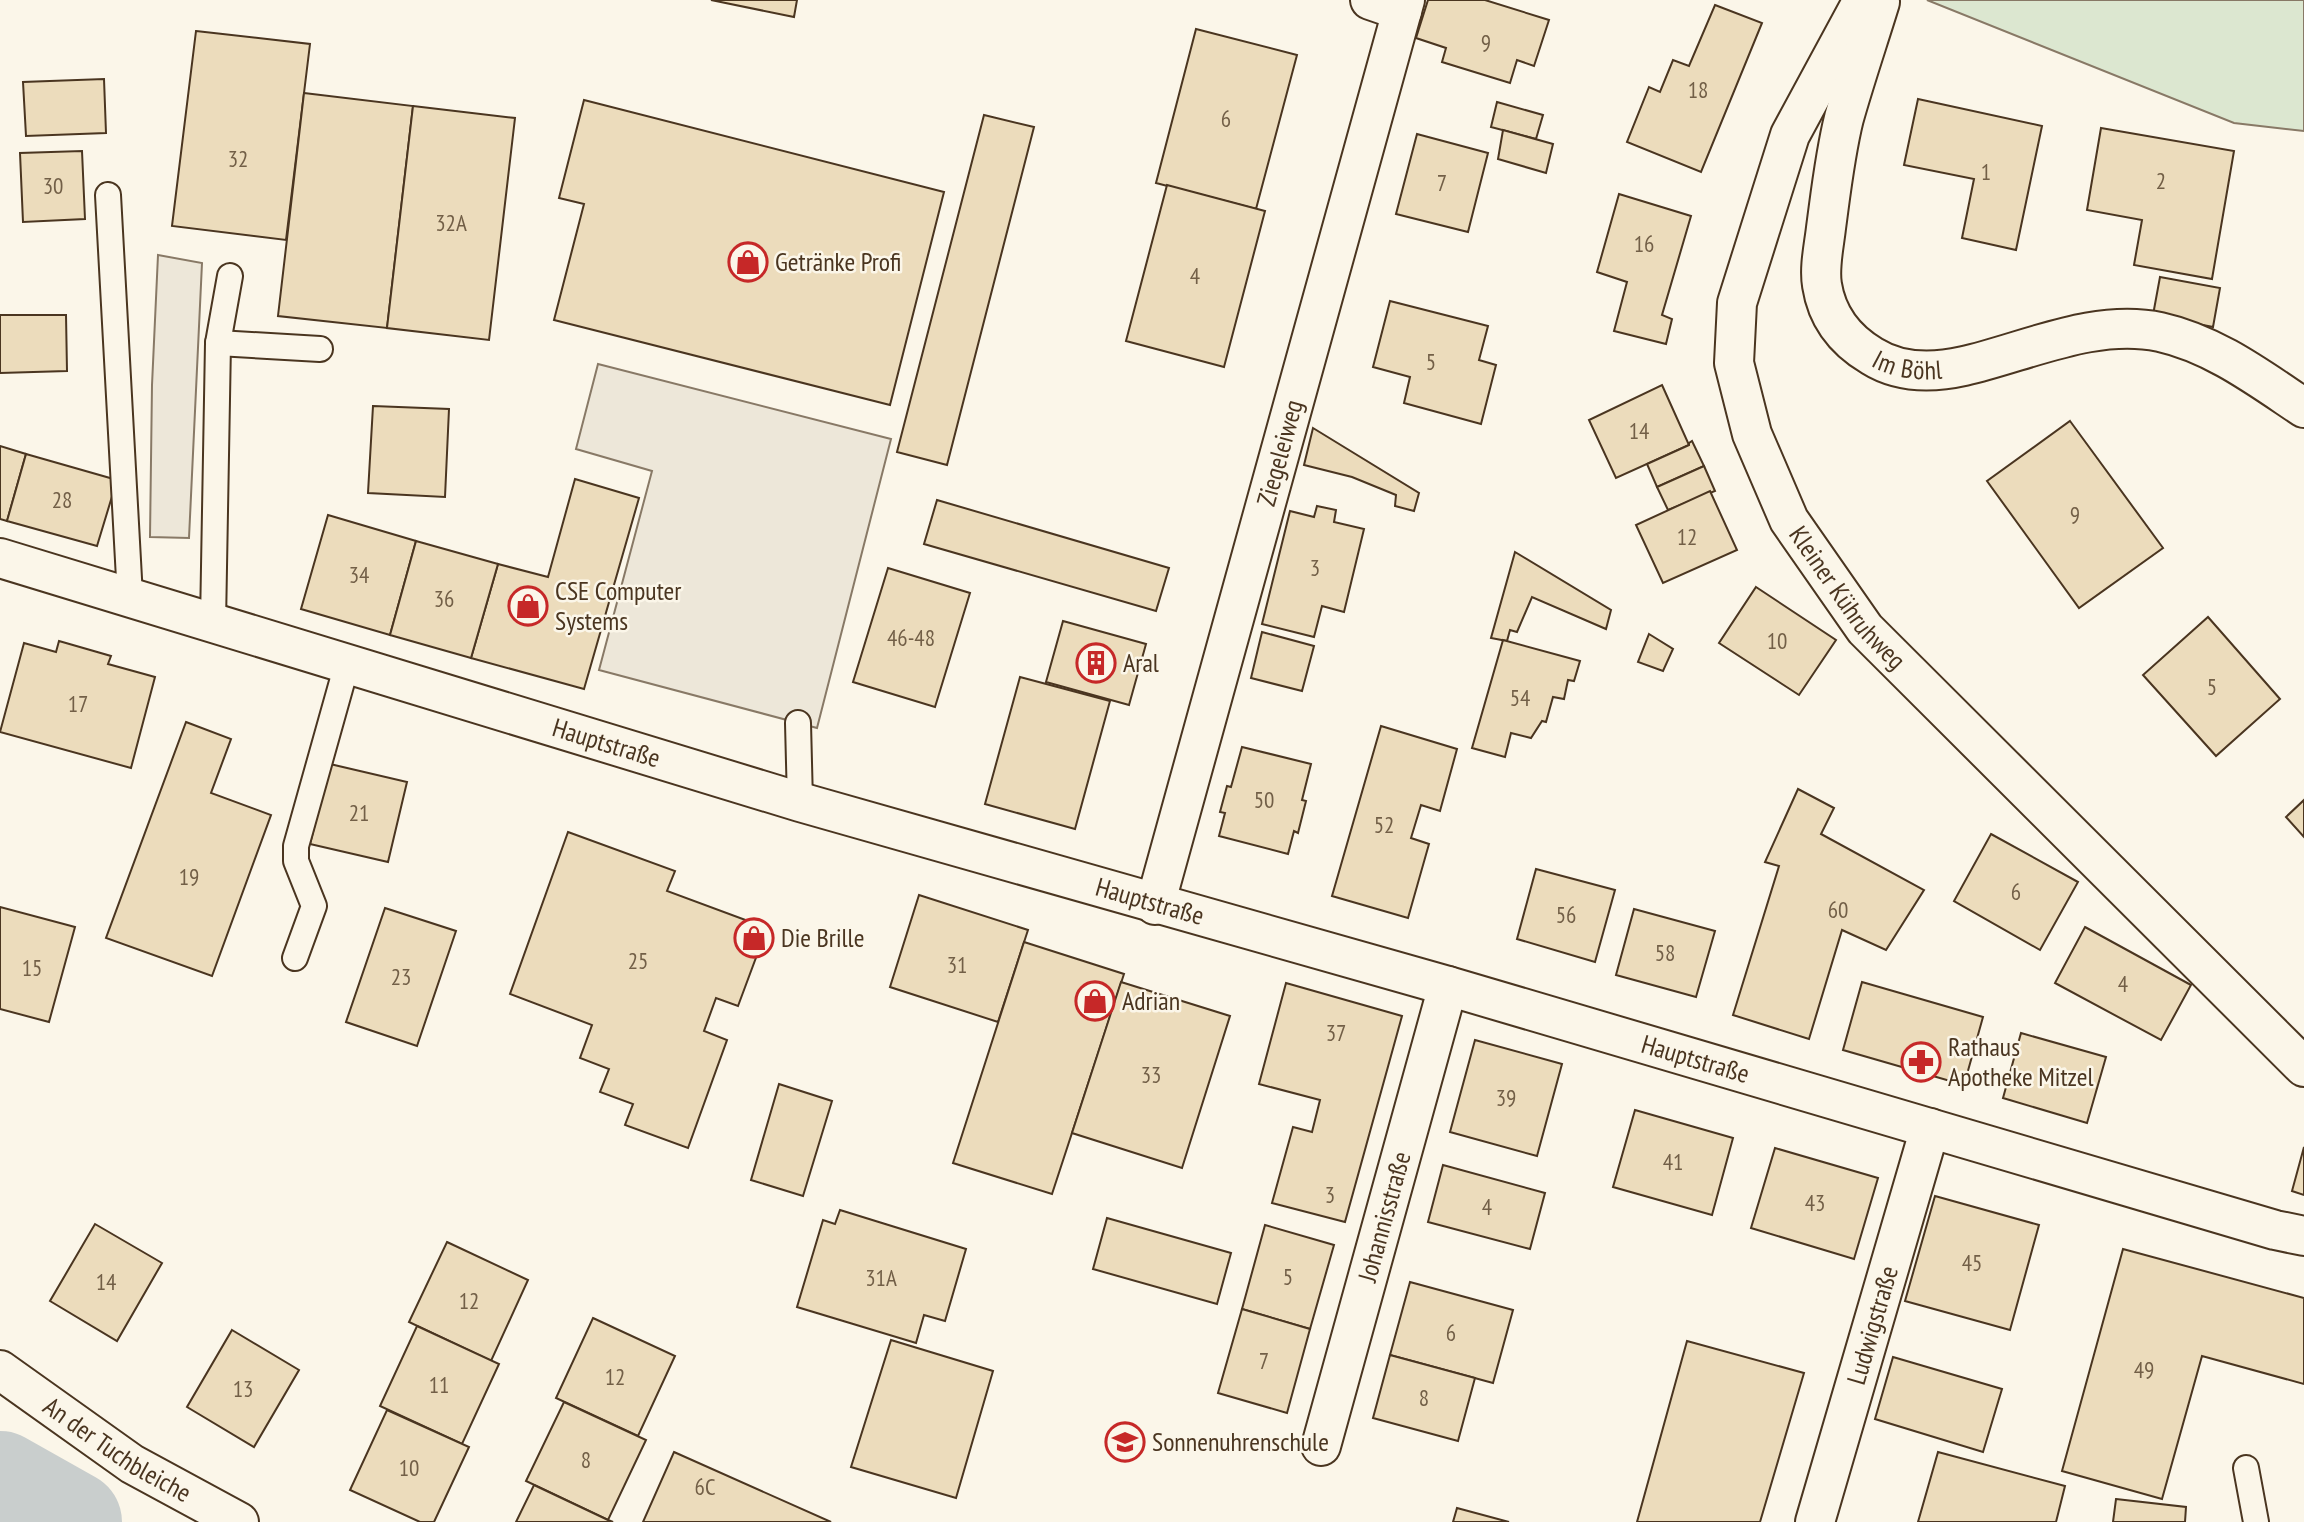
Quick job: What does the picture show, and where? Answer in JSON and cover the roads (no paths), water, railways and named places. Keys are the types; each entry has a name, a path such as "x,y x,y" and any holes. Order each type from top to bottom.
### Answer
{"street":[{"name":"Kleiner Kühruhweg","path":"1863,0 1790,135 1737,303 1734,363 1752,434 1789,520 1866,629 2304,1067"},
{"name":"Im Böhl","path":"1881,0 1844,118 1834,166 1822,266 1822,284 1831,315 1839,329 1856,347 1880,362 1895,367 1938,370 1962,367 2081,334 2121,329 2159,332 2234,361 2304,408"},
{"name":"Ziegeleiweg","path":"1155,905 1392,4"},
{"name":"Hauptstraße","path":"0,558 800,802 1155,905 1448,986 2275,1230 2304,1236"},
{"name":"Johannisstraße","path":"1321,1446 1448,986"},
{"name":"Ludwigstraße","path":"1815,1522 1930,1128"},
{"name":"An der Tuchbleiche","path":"0,1370 132,1464 239,1522"}],"lane":[{"path":"108,195 130,597"},
{"path":"213,623 218,343 230,276"},
{"path":"218,343 320,349"},
{"path":"295,958 314,906 296,861 296,846 346,664"},
{"path":"798,723 800,802"},
{"path":"2246,1468 2256,1522"}],"waterway":[{"path":"0,1482 71,1522"}],"place":[{"name":"Getränke Profi","path":"748,262"},
{"name":"CSE Computer Systems","path":"528,606"},
{"name":"Aral","path":"1096,663"},
{"name":"Die Brille","path":"754,938"},
{"name":"Adrian","path":"1095,1001"},
{"name":"Rathaus Apotheke Mitzel","path":"1921,1062"},
{"name":"Sonnenuhrenschule","path":"1125,1442"}]}
